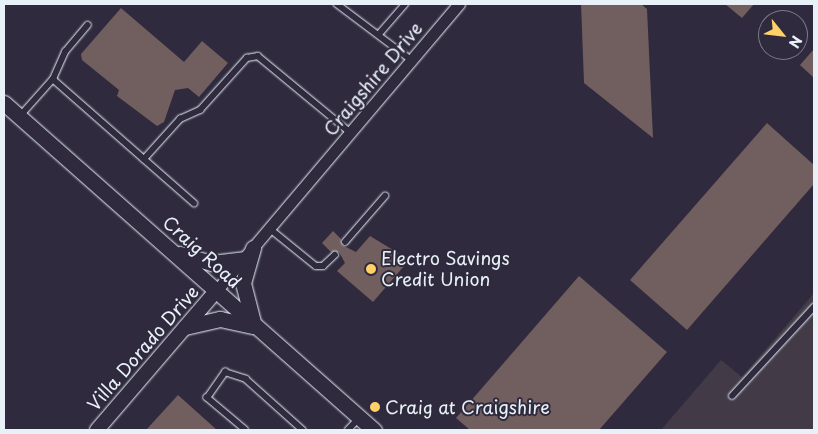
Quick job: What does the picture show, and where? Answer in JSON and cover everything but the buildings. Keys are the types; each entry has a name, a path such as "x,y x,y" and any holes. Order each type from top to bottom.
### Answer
{"main road":[{"name":"Craig Road","path":"4,103 374,430"},
{"path":"174,252 212,263 248,253 243,283 255,326 220,319 184,327"}],"street":[{"name":"Craigshire Drive","path":"217,290 459,4"},
{"name":"Villa Dorado Drive","path":"97,430 217,290"}],"lane":[{"path":"337,4 361,24 380,33 413,60"},
{"path":"380,33 405,4"},
{"path":"19,116 53,79 64,52 88,25"},
{"path":"144,159 180,119 200,110 247,58 258,56 351,133"},
{"path":"53,79 194,203"},
{"path":"345,242 385,196"},
{"path":"270,228 316,266 323,266 335,255"},
{"path":"732,396 814,307"},
{"path":"246,430 207,398 226,372 246,379 303,430"},
{"path":"348,430 360,418"}],"shaded area":[{"path":"814,293 814,430 661,430 721,360 742,377"}],"place":[{"name":"Electro Savings Credit Union","path":"371,269"},
{"name":"Craig at Craigshire","path":"375,407"}]}
